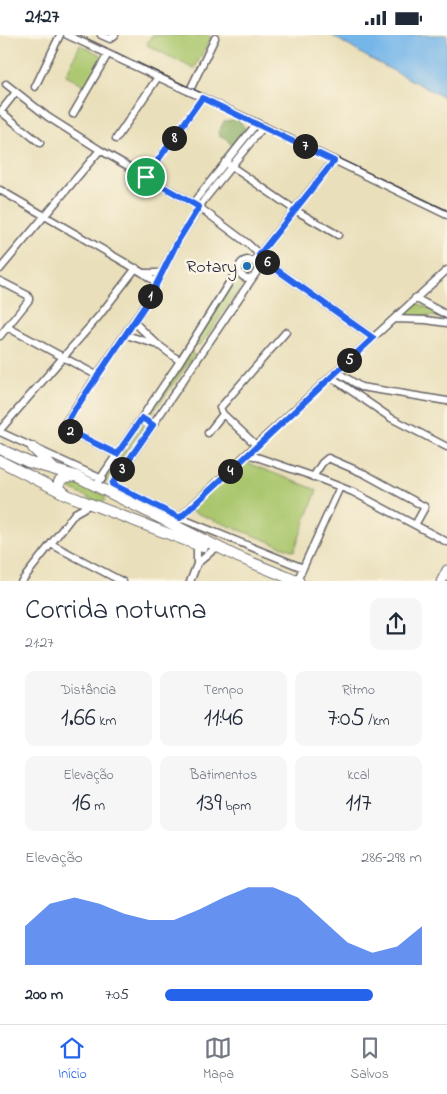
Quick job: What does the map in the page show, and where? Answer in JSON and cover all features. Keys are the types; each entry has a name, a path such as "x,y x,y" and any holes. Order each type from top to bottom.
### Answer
{"main road":[{"path":"33,448 53,469"},
{"path":"0,449 28,462 99,482 176,521 238,557"},
{"path":"0,461 70,496 197,545 238,557 298,581"},
{"path":"70,496 60,489 59,482 65,477 76,476"},
{"path":"93,505 107,505 110,489"},
{"path":"442,581 447,571"}],"street":[{"path":"35,87 60,35"},
{"path":"67,35 447,215"},
{"path":"101,35 110,39 115,36"},
{"path":"189,92 215,38"},
{"path":"73,113 108,55"},
{"path":"116,139 158,77"},
{"path":"6,84 48,117 100,150 199,207 248,243 273,267 373,338"},
{"path":"16,92 0,111 40,143"},
{"path":"146,177 202,98"},
{"path":"193,203 260,125"},
{"path":"0,269 100,150"},
{"path":"254,261 334,161"},
{"path":"117,454 70,431 66,427 66,423 126,335 157,283 178,241 228,164"},
{"path":"228,164 295,210 338,235"},
{"path":"0,190 136,268 157,283"},
{"path":"136,268 63,358 0,431 99,482 190,346 239,267 245,260 254,261"},
{"path":"110,489 254,276 258,269 254,261"},
{"path":"239,267 240,273 244,277 254,276"},
{"path":"303,568 176,521 447,270"},
{"path":"143,273 162,273"},
{"path":"0,281 27,295 29,300 0,336"},
{"path":"415,299 447,315"},
{"path":"394,319 447,323"},
{"path":"134,322 156,344 180,361"},
{"path":"7,327 98,376"},
{"path":"256,445 223,415 220,411 221,405 286,332"},
{"path":"126,335 156,344"},
{"path":"190,346 202,353"},
{"path":"337,371 357,385 366,388 447,401"},
{"path":"331,377 391,418 447,447"},
{"path":"361,397 366,388"},
{"path":"208,433 223,415"},
{"path":"142,418 153,425"},
{"path":"248,454 340,487 447,542"},
{"path":"313,477 322,463 328,458 365,474 425,507 415,525"},
{"path":"298,581 340,487"},
{"path":"70,496 76,504 75,513"},
{"path":"21,581 75,513 93,505"},
{"path":"51,544 123,581"},
{"path":"190,581 197,564 197,545"},
{"path":"197,564 213,550"}],"green space":[{"path":"152,35 208,35 211,37 194,69 147,45"},
{"path":"80,45 105,57 88,87 66,75"},
{"path":"237,117 246,130 240,137 238,147 231,145 225,137 220,137 219,131 224,121"},
{"path":"235,277 241,279 242,286 201,344 196,345 194,340"},
{"path":"415,302 447,317 447,319 431,316 403,316 402,314"},
{"path":"190,350 194,355 149,418 146,415"},
{"path":"143,423 145,426 104,484 103,482"},
{"path":"242,461 317,490 294,551 191,511"},
{"path":"68,478 104,495 105,500 103,503 99,503 64,486 62,479"}],"water":[{"path":"331,35 447,35 447,99 369,58"}],"tram line":[{"path":"80,35 447,210"}],"place":[{"name":"Rotary","path":"247,266"}],"route":[{"path":"202,98 334,161 259,255 339,316 373,338 256,445 180,518 112,484 153,425 142,418 117,454 70,431 66,427 67,420 148,301 169,257 199,207 146,177 202,98"}]}
